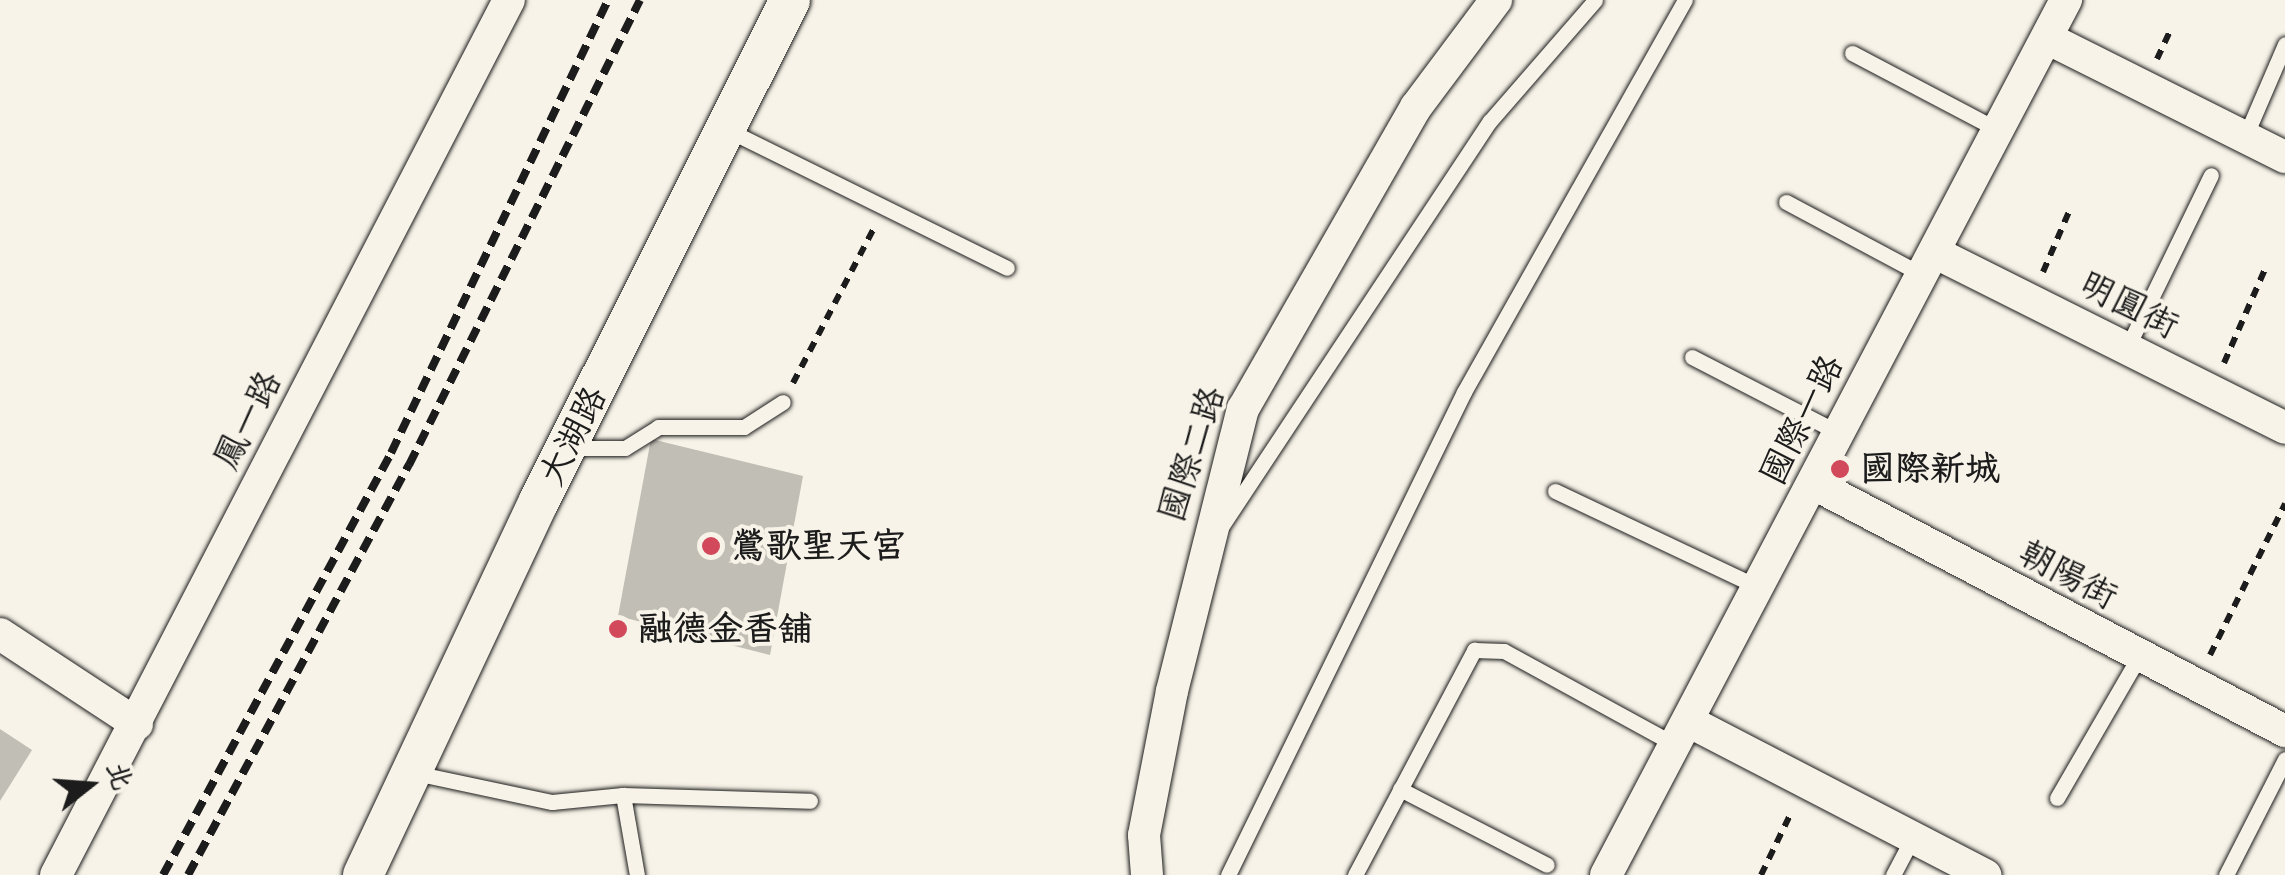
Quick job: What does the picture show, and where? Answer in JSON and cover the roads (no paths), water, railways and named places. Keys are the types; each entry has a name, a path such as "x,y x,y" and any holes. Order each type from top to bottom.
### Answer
{"street":[{"name":"鳳一路","path":"56,875 509,0"},
{"name":"大湖路","path":"363,875 567,448 790,0"},
{"name":"國際二路","path":"1147,875 1144,834 1204,546 1243,409 1416,108 1496,0"},
{"name":"國際一路","path":"1606,875 1816,485 2066,0"},
{"path":"2048,38 2285,157"},
{"name":"明圓街","path":"1928,264 2033,301 2285,428"},
{"name":"朝陽街","path":"1816,485 2283,733"},
{"path":"0,634 137,724"},
{"path":"1682,733 1806,783 1984,875"}],"lane":[{"path":"1204,546 1249,493 1490,121 1595,0"},
{"path":"1228,875 1464,392 1685,0"},
{"path":"2246,137 2285,44"},
{"path":"1852,53 1998,130"},
{"path":"724,128 1007,268"},
{"path":"2127,348 2211,175"},
{"path":"1786,202 1928,264"},
{"path":"1692,357 1841,434"},
{"path":"567,448 625,448 658,427 744,426 783,402"},
{"path":"1555,491 1760,588"},
{"path":"1355,875 1474,650 1504,652 1682,733"},
{"path":"2056,798 2138,658"},
{"path":"2226,875 2283,733"},
{"path":"411,772 552,802 623,794 810,801"},
{"path":"1400,789 1547,865"},
{"path":"623,794 637,875"},
{"path":"1893,875 1912,839"}],"railway":[{"path":"163,875 391,453 608,0"},
{"path":"188,875 409,465 640,0"}],"place":[{"name":"國際新城","path":"1840,469"},
{"name":"鶯歌聖天宮","path":"711,546"},
{"name":"融德金香舖","path":"618,629"}]}
